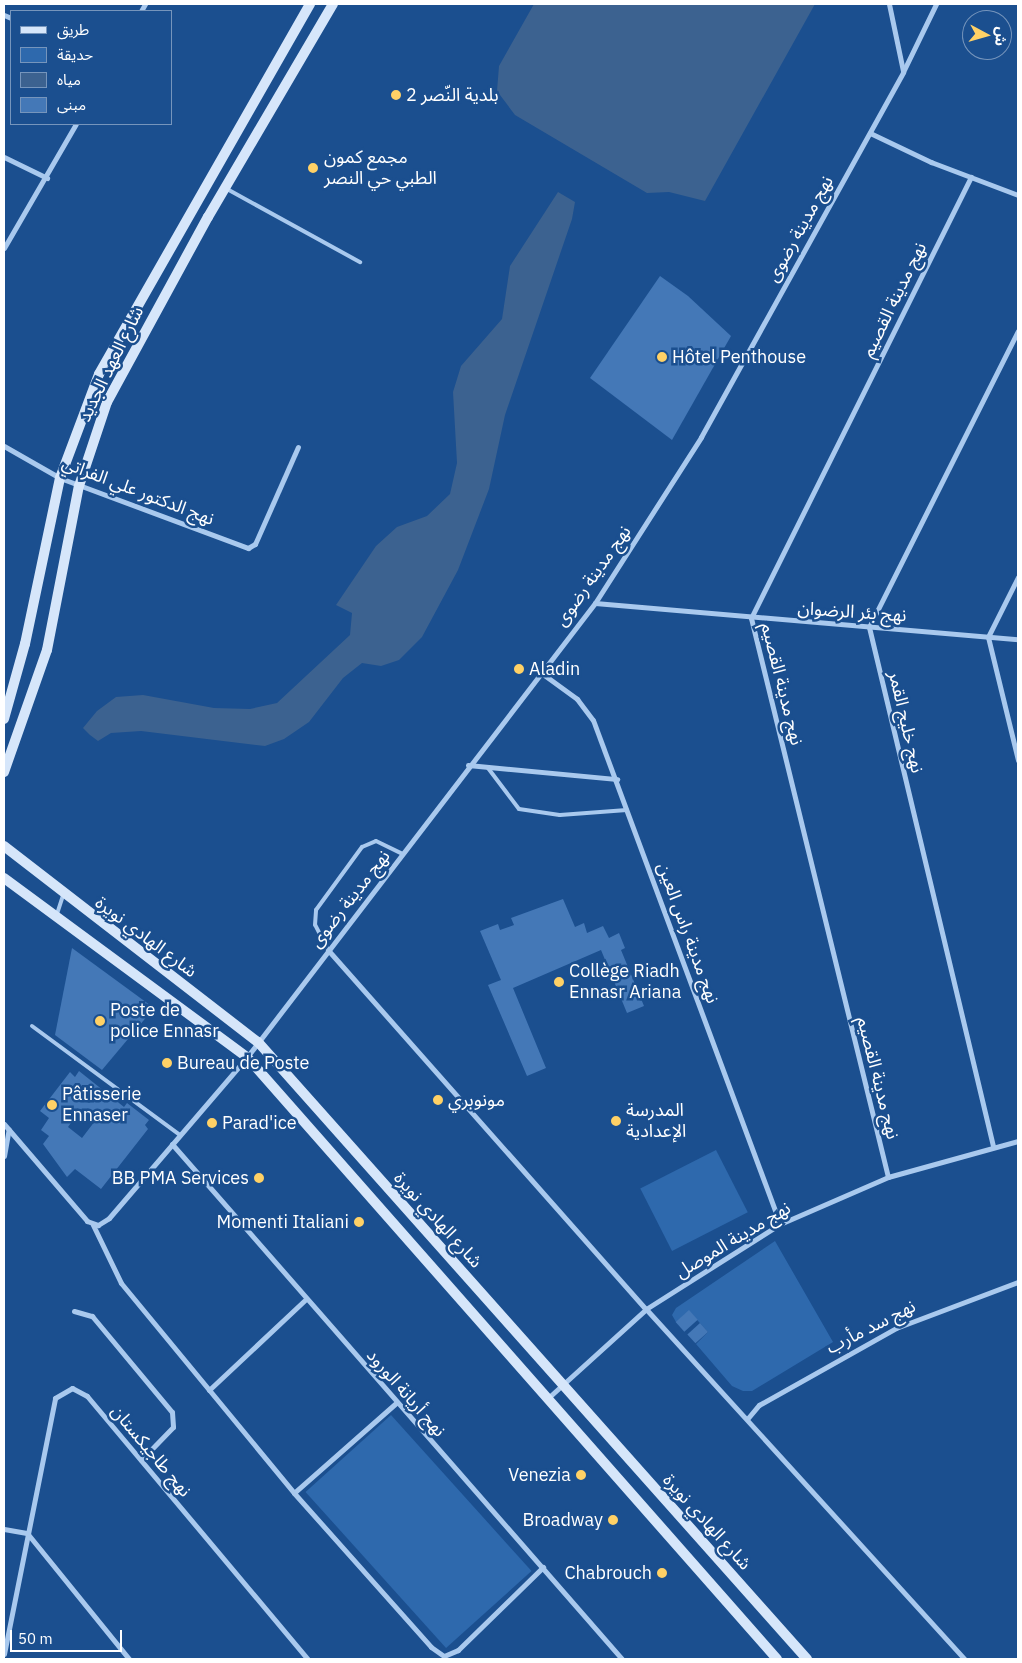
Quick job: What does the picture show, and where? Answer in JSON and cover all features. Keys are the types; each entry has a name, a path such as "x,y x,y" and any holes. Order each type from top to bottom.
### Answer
{"main road":[{"name":"شارع العهد الجديد","path":"4,719 60,478 99,374 310,4"},
{"name":"شارع العهد الجديد","path":"4,772 47,650 79,486 92,442 121,373 225,188 333,4"},
{"name":"شارع الهادي نويرة","path":"4,846 63,895 258,1042 807,1659"},
{"name":"شارع الهادي نويرة","path":"4,878 247,1057 777,1659"}],"street":[{"path":"889,4 903,72"},
{"name":"نهج مدينة رضوى","path":"247,1057 540,672 595,603 687,460 870,133 903,72 936,4"},
{"path":"4,248 47,178 75,125"},
{"path":"870,133 971,177 1018,195"},
{"path":"4,157 47,178"},
{"name":"نهج مدينة القصيم","path":"888,1177 752,618 971,177"},
{"path":"870,628 1018,331"},
{"name":"نهج الدكتور علي الفراتي","path":"4,446 60,478 79,486 248,548 254,544 298,447"},
{"path":"1018,576 988,637 1018,760"},
{"name":"نهج بئر الرضوان","path":"595,603 752,618 1018,639"},
{"name":"نهج خليج القمر","path":"870,628 993,1146"},
{"name":"نهج مدينة راس العين","path":"540,672 586,709 617,779 780,1224"},
{"path":"468,766 617,779"},
{"path":"328,950 646,1309 748,1418 965,1659"},
{"path":"93,1224 109,1218 247,1057"},
{"path":"4,1124 93,1224 121,1283 294,1493 436,1652 444,1656 458,1650 543,1567"},
{"path":"4,1156 9,1129"},
{"name":"نهج مدينة الموصل","path":"548,1398 646,1309 780,1224 888,1177 993,1146 1018,1141"},
{"name":"نهج أريانة الورود","path":"172,1144 396,1403 543,1567 622,1659"},
{"name":"نهج سد مأرب","path":"748,1418 758,1405 896,1328 1018,1282"},
{"path":"209,1390 306,1299"},
{"path":"74,1311 92,1316 172,1412 173,1427 141,1460"},
{"name":"نهج طاجيكستان","path":"4,1654 55,1398 63,1390 82,1390 308,1659"},
{"path":"294,1493 396,1403"},
{"path":"4,1529 27,1533 129,1659"}],"lane":[{"path":"225,188 360,262"},
{"path":"488,768 519,809 560,815 628,810"},
{"path":"328,950 315,925 316,910 362,847 376,841 403,854"},
{"path":"56,916 63,895"},
{"path":"32,1026 180,1135"}],"green space":[{"path":"716,1150 748,1212 672,1251 640,1189"},
{"path":"775,1241 833,1342 752,1391 743,1391 732,1386 696,1344 708,1332 689,1311 676,1322 672,1315 676,1308"},
{"path":"391,1415 532,1571 446,1648 306,1492"}],"water":[{"path":"534,4 815,4 705,201 669,192 647,193 515,115 497,91 499,66"},
{"path":"558,192 575,202 572,219 505,415 489,489 458,570 422,637 399,660 381,666 362,663 343,678 309,722 284,739 265,746 141,731 111,733 98,741 90,735 83,728 97,711 116,697 143,695 214,708 250,709 277,703 350,635 352,613 336,605 376,546 397,527 427,516 450,494 457,463 453,392 461,366 502,319 510,266"}],"building":[{"name":"Hôtel Penthouse","path":"660,276 688,296 731,336 672,440 590,378"},
{"path":"563,899 575,927 584,923 587,933 603,926 609,938 619,933 625,948 621,950 644,1006 627,1013 601,950 513,988 546,1068 527,1076 488,985 501,980 480,931 498,924 500,930 514,925 511,918"},
{"name":"Poste de police Ennasr","path":"72,948 154,1008 102,1070 55,1035"},
{"path":"79,1071 124,1107 127,1103 149,1120 145,1125 148,1129 101,1189 75,1169 67,1177 43,1144 49,1136 41,1130 49,1118 40,1111 70,1072 75,1077","holes":["81,1109 95,1121 82,1138 68,1127"]},
{"path":"689,1310 698,1320 684,1332 676,1322"},
{"path":"700,1323 708,1332 695,1343 687,1334"}],"place":[{"name":"بلدية النّصر 2","path":"396,95"},
{"name":"مجمع كمون الطبي حي النصر","path":"313,168"},
{"name":"Hôtel Penthouse","path":"662,357"},
{"name":"Aladin","path":"519,669"},
{"name":"Collège Riadh Ennasr Ariana","path":"559,982"},
{"name":"Poste de police Ennasr","path":"100,1021"},
{"name":"Bureau de Poste","path":"167,1063"},
{"name":"مونوبري","path":"438,1100"},
{"name":"Pâtisserie Ennaser","path":"52,1105"},
{"name":"المدرسة الإعدادية","path":"616,1121"},
{"name":"Parad'ice","path":"212,1123"},
{"name":"BB PMA Services","path":"259,1178"},
{"name":"Momenti Italiani","path":"359,1222"},
{"name":"Venezia","path":"581,1475"},
{"name":"Broadway","path":"613,1520"},
{"name":"Chabrouch","path":"662,1573"}]}
